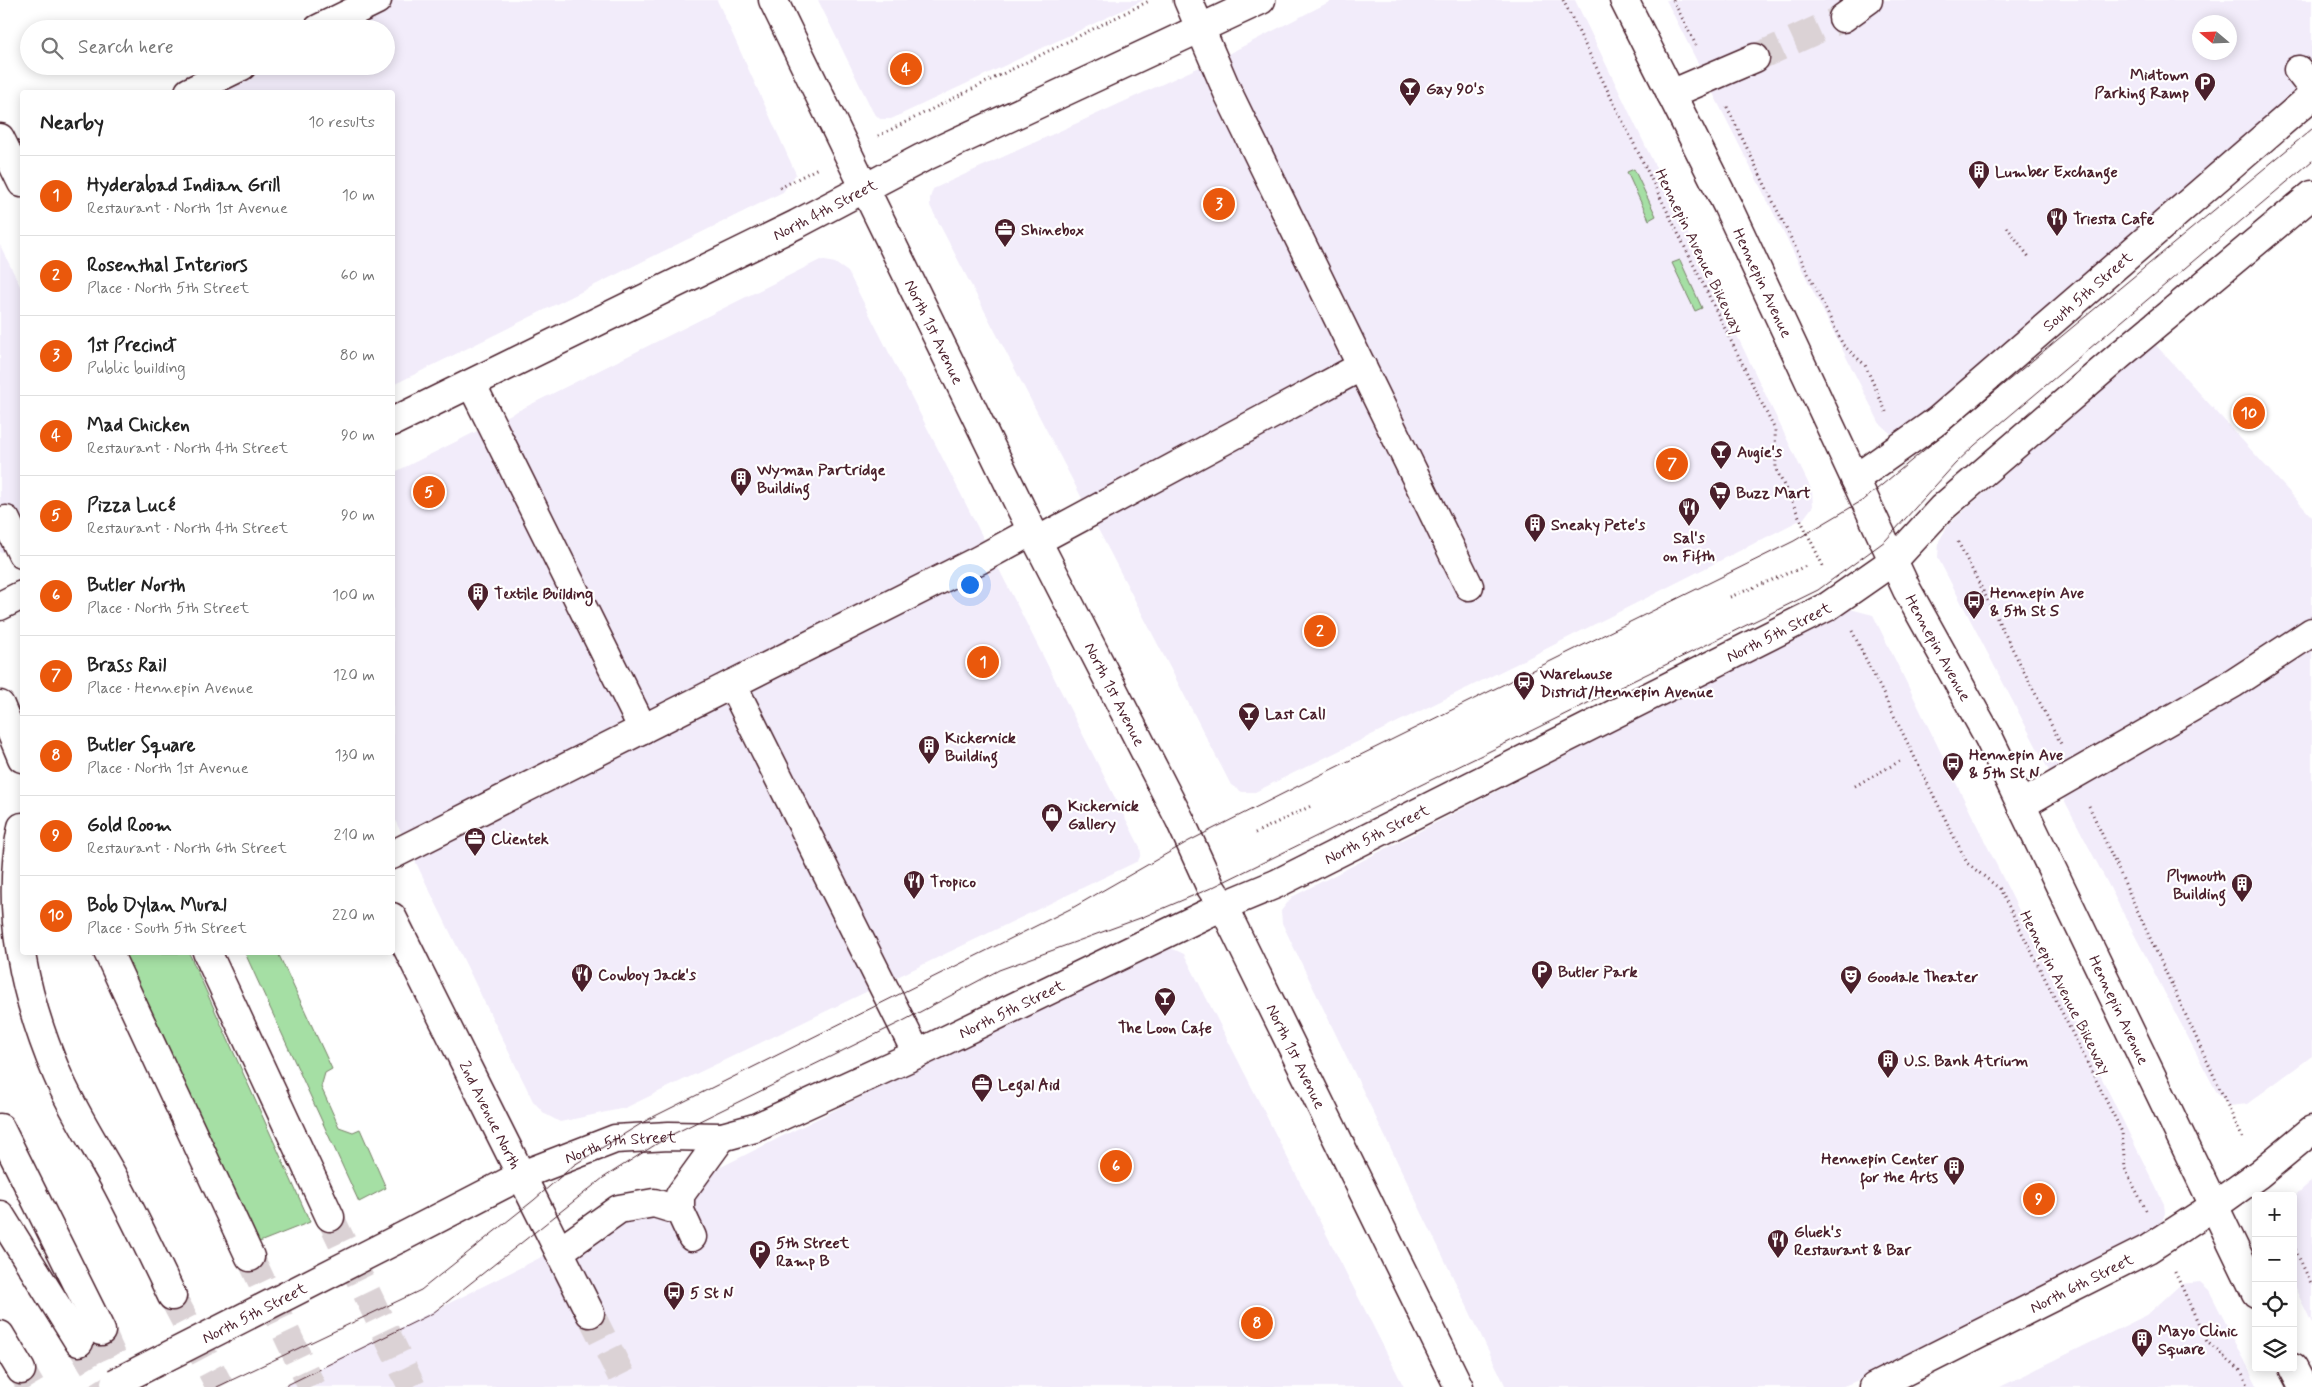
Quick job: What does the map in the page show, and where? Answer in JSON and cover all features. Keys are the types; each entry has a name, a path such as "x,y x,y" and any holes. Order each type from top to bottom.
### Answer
{"main road":[{"path":"336,20 377,0"},
{"name":"North 1st Avenue","path":"773,0 1034,536 1180,820 1211,888 1223,906 1459,1387"},
{"path":"1188,0 1199,30 1469,586"},
{"name":"North 4th Street","path":"395,421 472,385 866,189 922,158 1260,0"},
{"name":"Hennepin Avenue","path":"1624,0 1727,205 1894,561 1989,738 2252,1285"},
{"path":"1843,18 1868,0"},
{"path":"1671,94 1755,58"},
{"path":"192,90 223,75"},
{"name":"South 5th Street","path":"1855,479 1937,421 2312,96"},
{"path":"0,138 20,176"},
{"path":"1894,561 1942,508 2120,355 2312,195"},
{"path":"395,853 979,560 1034,536 1362,366"},
{"path":"472,385 643,729"},
{"path":"6,520 20,550"},
{"name":"North 5th Street","path":"108,1387 522,1175 615,1139 669,1136 722,1137 755,1128 917,1054 1223,906 1284,880 1827,607 1894,561"},
{"path":"0,606 20,596"},
{"path":"2021,805 2234,683 2312,632"},
{"path":"732,684 917,1054"},
{"path":"0,705 20,753"},
{"path":"20,840 14,880 20,948"},
{"name":"2nd Avenue North","path":"395,923 590,1313"},
{"path":"21,955 44,1039 58,1076 142,1232 172,1296"},
{"path":"109,955 250,1257"},
{"path":"208,955 330,1217"},
{"path":"0,1128 90,1336 0,1215"},
{"name":"North 6th Street","path":"1874,1387 2161,1242 2269,1166 2312,1130"},
{"path":"692,1237 680,1211 680,1194 722,1137"},
{"path":"560,1251 619,1209 654,1203 680,1211"},
{"path":"0,1335 21,1370"},
{"path":"2295,1372 2303,1387"}],"path":[{"path":"903,122 1151,0"},
{"name":"Hennepin Avenue Bikeway","path":"1563,0 1775,430 1776,469 1798,517"},
{"path":"1673,0 1843,345 1865,365 1888,416"},
{"path":"2007,227 2029,257"},
{"path":"1954,534 2045,710 2074,774 2269,1166"},
{"path":"1730,597 1806,566"},
{"name":"Hennepin Avenue Bikeway","path":"1851,628 1968,863 2000,889 2122,1132 2125,1169 2207,1342 2241,1371 2249,1387"},
{"path":"1855,786 1902,760"},
{"path":"1256,833 1311,806"},
{"path":"2297,1253 2312,1285"}],"shaded area":[{"path":"378,0 717,0 796,174 783,192 395,384 395,90 194,90 225,75 395,75 395,20 338,20"},
{"path":"818,0 1144,0 891,119 880,119 873,112"},
{"path":"1333,0 1575,0 1812,491 1813,506 1804,518 1516,664 1255,792 1242,792 1231,785 930,206 930,198 933,189 1228,54"},
{"path":"1666,0 2312,0 2312,82 1900,434 1890,433 1880,424"},
{"path":"0,245 20,286 20,543 0,553"},
{"path":"820,260 835,263 848,272 1140,847 1141,854 1138,861 625,1108 560,1122 545,1114 533,1101 395,820 395,472"},
{"path":"2154,343 2312,517 2312,1056 2247,1104 2229,1106 2216,1091 1938,558 1939,541 1949,524"},
{"path":"1850,609 1873,615 2164,1204 2165,1213 2162,1222 2046,1306 1841,1387 1506,1387 1282,923 1281,911 1292,897"},
{"path":"1158,948 1171,948 1184,954 1404,1387 282,1387"},
{"path":"2312,1181 2312,1323 2297,1292 2297,1194"},
{"path":"2200,1282 2209,1290 2258,1387 2000,1387 2147,1315 2181,1284"}],"green space":[{"path":"1634,169 1656,216 1649,220 1627,172"},
{"path":"1680,260 1702,308 1695,311 1672,263"},
{"path":"123,955 190,955 310,1222 257,1243"},
{"path":"246,955 279,955 332,1069 325,1073 321,1087 339,1127 353,1132 360,1129 386,1188 359,1202"}],"tunnel":[{"path":"1755,58 1843,18"},
{"path":"330,1217 412,1387"},
{"path":"250,1257 312,1387"},
{"path":"172,1296 220,1387"},
{"path":"590,1313 627,1387"},
{"path":"101,1331 126,1387"},
{"path":"79,1342 107,1387"},
{"path":"21,1370 31,1387"}],"tram line":[{"path":"217,1387 421,1290 534,1200 574,1165 647,1120 1074,907 1189,841 1794,541 1865,499 2312,129"},
{"path":"283,1387 433,1313 603,1178 669,1136 901,1022 999,970 1143,917 1211,888 1818,590 1885,541 1955,464 1975,445 2312,161"}],"place":[{"name":"Mad Chicken","path":"906,69"},
{"name":"Midtown Parking Ramp","path":"2205,102"},
{"name":"Gay 90's","path":"1410,107"},
{"name":"Lumber Exchange","path":"1979,190"},
{"name":"1st Precinct","path":"1219,204"},
{"name":"Triesta Cafe","path":"2057,237"},
{"name":"Shinebox","path":"1005,248"},
{"name":"Bob Dylan Mural","path":"2249,413"},
{"name":"Brass Rail","path":"1672,464"},
{"name":"Augie's","path":"1721,470"},
{"name":"Pizza Lucé","path":"429,492"},
{"name":"Wyman Partridge Building","path":"741,497"},
{"name":"Buzz Mart","path":"1720,511"},
{"name":"Sal's on Fifth","path":"1689,527"},
{"name":"Sneaky Pete's","path":"1535,543"},
{"name":"Textile Building","path":"478,612"},
{"name":"Hennepin Ave & 5th St S","path":"1974,620"},
{"name":"Rosenthal Interiors","path":"1320,631"},
{"name":"Hyderabad Indian Grill","path":"983,662"},
{"name":"Warehouse District/Hennepin Avenue","path":"1524,701"},
{"name":"Last Call","path":"1249,732"},
{"name":"Kickernick Building","path":"929,765"},
{"name":"Hennepin Ave & 5th St N","path":"1953,782"},
{"name":"Kickernick Gallery","path":"1052,833"},
{"name":"Clientek","path":"475,857"},
{"name":"Tropico","path":"914,900"},
{"name":"Plymouth Building","path":"2242,903"},
{"name":"Butler Park","path":"1542,990"},
{"name":"Cowboy Jack's","path":"582,993"},
{"name":"Goodale Theater","path":"1851,995"},
{"name":"The Loon Cafe","path":"1165,1017"},
{"name":"U.S. Bank Atrium","path":"1888,1079"},
{"name":"Legal Aid","path":"982,1103"},
{"name":"Butler North","path":"1116,1166"},
{"name":"Hennepin Center for the Arts","path":"1954,1186"},
{"name":"Gold Room","path":"2039,1199"},
{"name":"Gluek's Restaurant & Bar","path":"1778,1259"},
{"name":"5th Street Ramp B","path":"760,1270"},
{"name":"5 St N","path":"674,1311"},
{"name":"Butler Square","path":"1257,1323"},
{"name":"Mayo Clinic Square","path":"2142,1358"}]}
